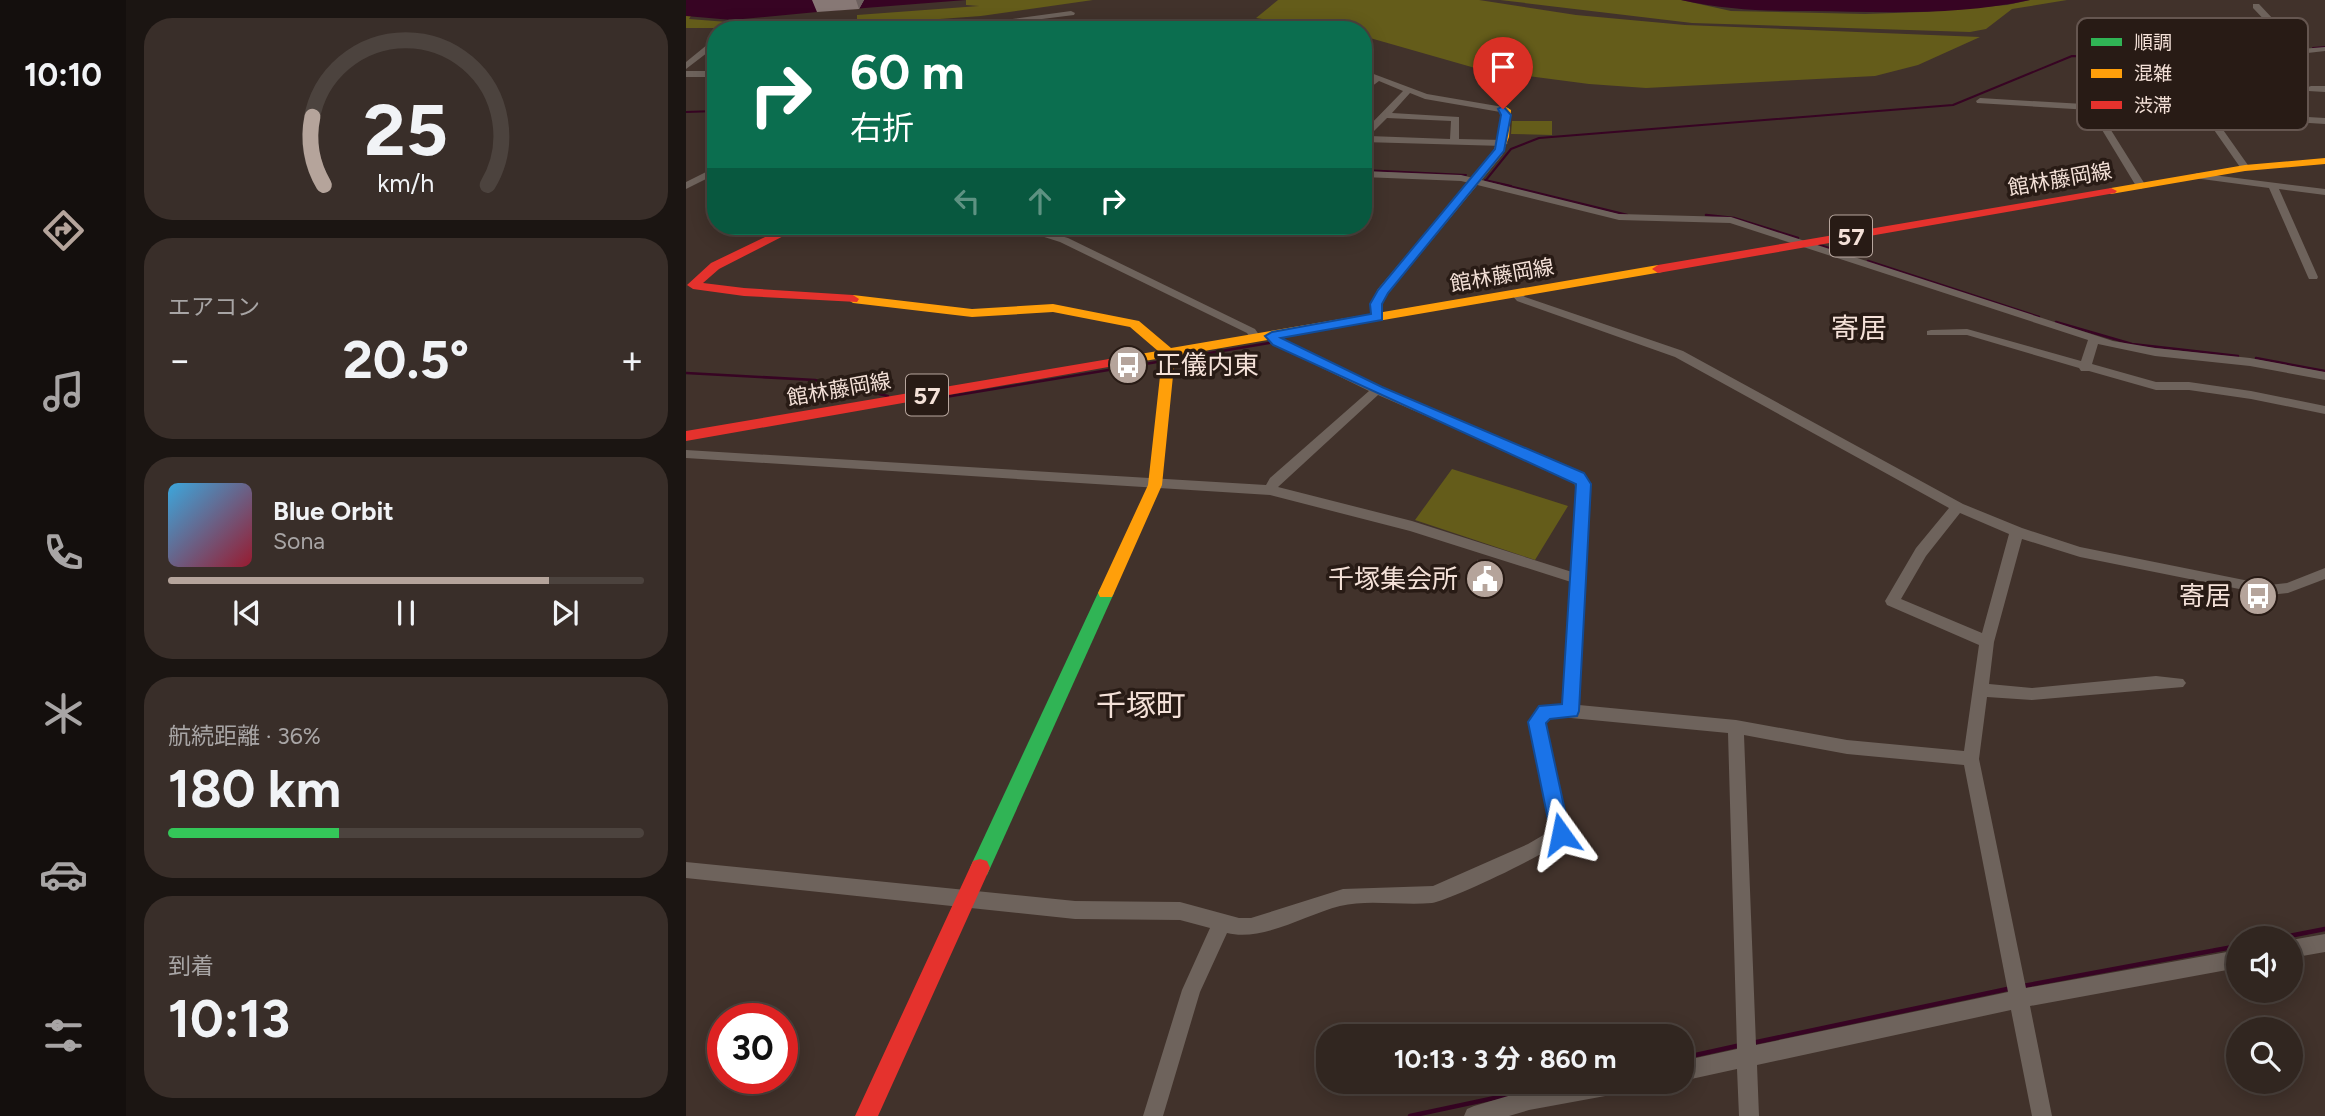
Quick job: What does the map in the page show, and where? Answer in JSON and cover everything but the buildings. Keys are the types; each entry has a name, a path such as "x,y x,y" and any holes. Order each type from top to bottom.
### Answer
{"street":[{"path":"2256,6 2267,18"},
{"path":"1006,21 1071,13"},
{"path":"686,65 707,49"},
{"path":"686,74 707,74"},
{"path":"1372,76 1408,91 1445,101 1506,110 1503,143 1479,177 1382,292 1376,304 1377,317"},
{"path":"1372,83 1377,79"},
{"path":"2311,89 2325,89"},
{"path":"1372,128 1408,91"},
{"path":"1980,101 2077,107"},
{"path":"1372,116 1452,117 1456,119 1454,141"},
{"path":"2106,130 2141,186"},
{"path":"2218,130 2245,168"},
{"path":"1372,138 1503,143"},
{"name":"館林藤岡線","path":"686,436 2197,176 2325,160"},
{"path":"1372,166 1454,169 1619,217 1731,220 2128,348 2250,362 2325,376"},
{"path":"1372,174 1479,177"},
{"path":"686,186 707,175"},
{"path":"2197,176 2325,192"},
{"path":"2273,186 2313,277"},
{"path":"779,235 716,266 693,285 744,292 896,302 972,313 1053,309 1134,324 1169,354 1155,485 866,1116"},
{"path":"1044,235 1082,247 1377,390 1579,477 1583,484 1583,494 1570,711"},
{"path":"1516,294 1521,299 1679,354 1958,507 2017,533 2080,552 2269,590 2288,588 2325,573"},
{"path":"1931,332 1967,332 2026,346 2085,368 2156,386 2189,386 2325,410"},
{"path":"2085,368 2094,338"},
{"path":"1270,490 1275,481 1377,390"},
{"path":"686,454 1270,490 1412,526 1577,579"},
{"path":"1958,507 1922,552 1892,601 1987,642"},
{"path":"2017,533 1987,642 1971,759 2042,1116"},
{"path":"1980,690 2032,694 2155,682 2178,683"},
{"path":"686,870 1075,909 1180,911 1251,927 1335,898 1434,894 1534,850 1561,834 1537,722 1546,711 1736,727 1847,747 1971,759"},
{"path":"1736,727 1749,1116"},
{"path":"1153,1116 1191,990 1223,921"},
{"path":"2303,947 2325,943"},
{"path":"1694,1069 2018,999 2226,961"},
{"path":"1474,1116 1529,1100 1562,1094"}],"shaded area":[{"path":"686,0 825,0 817,12 732,20 686,16"},
{"path":"834,0 966,0 827,11"},
{"path":"966,0 1093,0 981,16 912,21 857,21 857,15 979,6 966,5"},
{"path":"1278,0 1479,0 1576,15 1685,25 1980,37 1918,65 1875,76 1646,88 1589,84 1482,70 1372,39 1372,21 1275,21 1256,18"},
{"path":"1500,0 1681,0 1731,11 1865,14 2007,5 2030,0 2067,0 2012,9 1986,29 1970,32 1692,23"},
{"path":"1681,0 2030,0 1975,9 1892,12 1760,10"},
{"path":"686,16 691,16 689,19 715,21 707,21 707,28 686,28"},
{"path":"1512,121 1552,121 1552,135 1511,134"},
{"path":"1452,469 1568,506 1535,560 1415,520"}],"waterway":[{"path":"2313,48 2325,47"},
{"path":"1486,180 1511,149 1539,138 1953,105 2077,56"},
{"path":"686,112 707,111"},
{"path":"1372,170 1466,175"},
{"path":"1485,180 1511,186"},
{"path":"1504,185 1627,215"},
{"path":"1706,215 1734,218 1798,238"},
{"path":"1819,245 1854,256"},
{"path":"1868,261 2039,317"},
{"path":"2056,322 2132,344 2238,356"},
{"path":"1174,359 1269,343"},
{"path":"2256,358 2325,371"},
{"path":"909,403 1163,361"},
{"path":"686,373 815,380 888,396"},
{"path":"2303,933 2325,929"},
{"path":"2023,986 2226,948"},
{"path":"1752,1043 2012,988"},
{"path":"1694,1055 1741,1045"},
{"path":"1410,1116 1513,1094"}],"traffic: fast":[{"path":"980,868 1106,593"}],"traffic: slow":[{"path":"1377,317 1376,304 1382,292 1497,155 1504,137 1506,110"},
{"path":"2111,191 2245,168 2325,161"},
{"path":"1109,363 1658,269"},
{"path":"853,299 972,313 1053,308 1134,324 1169,353 1155,485 1106,593"}],"traffic: jam":[{"path":"1658,269 2111,191"},
{"path":"779,235 715,266 693,285 744,292 853,299"},
{"path":"686,436 1109,363"},
{"path":"866,1116 980,868"}],"place":[{"name":"正儀内東","path":"1128,365"},
{"name":"千塚集会所","path":"1485,579"},
{"name":"寄居","path":"2258,596"}],"district":[{"name":"寄居","path":"1859,328"},
{"name":"千塚町","path":"1141,705"}],"route":[{"path":"1503,109 1506,110 1506,115 1501,149 1382,292 1375,309 1377,317 1272,336 1277,342 1377,390 1579,477 1583,484 1583,494 1570,711 1546,711 1539,716 1537,722 1561,834"}]}
